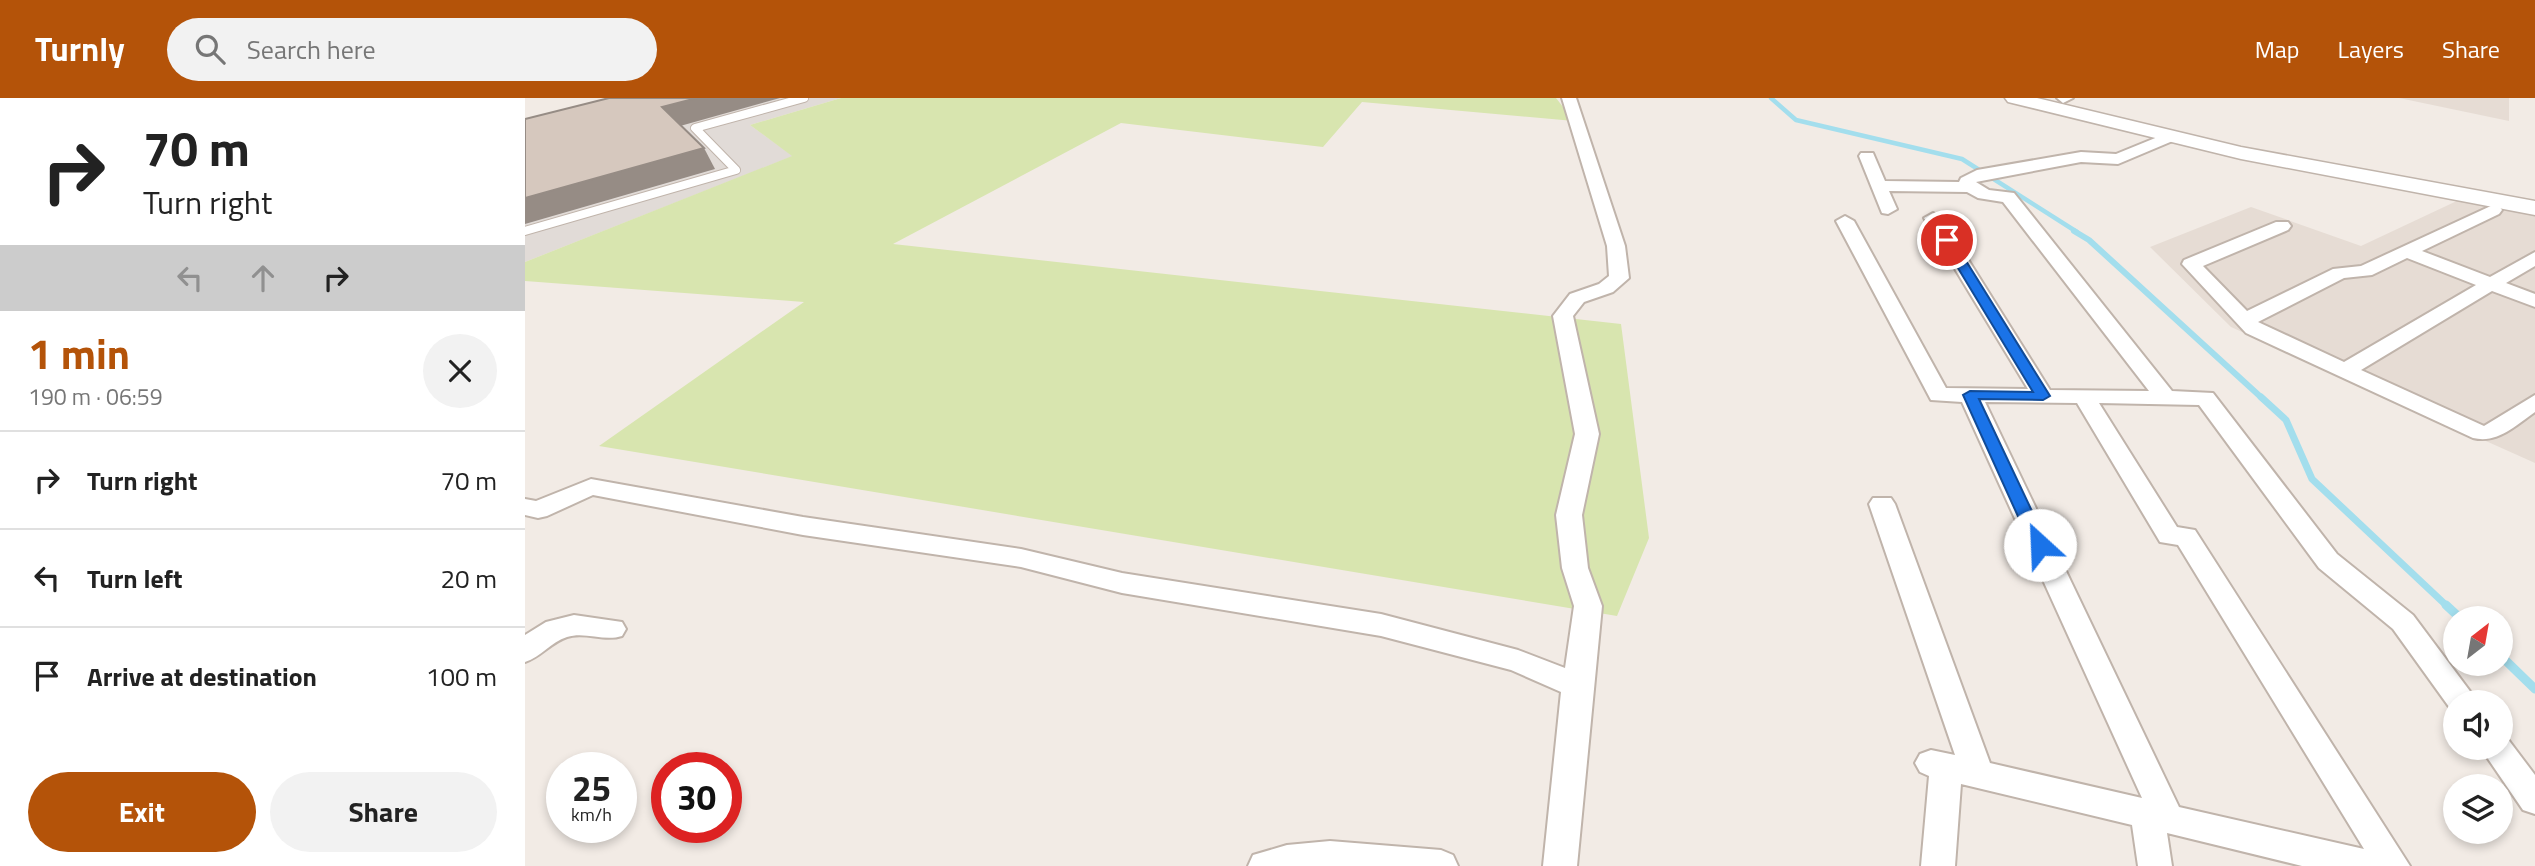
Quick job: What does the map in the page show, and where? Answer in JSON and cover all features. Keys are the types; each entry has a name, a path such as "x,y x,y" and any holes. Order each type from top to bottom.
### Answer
{"street":[{"path":"1560,866 1577,686 1588,606 1575,568 1569,515 1587,434 1563,316 1577,298 1606,288 1619,278 1616,246 1569,98"},
{"path":"2014,98 2294,165 2535,208"},
{"path":"1879,186 1980,178 2081,157 2118,159 2170,137"},
{"path":"1867,156 1888,209"},
{"path":"1980,178 1986,195 2008,197 2165,397"},
{"path":"2244,320 2340,273 2365,271 2493,210"},
{"path":"1933,218 2043,396"},
{"path":"1845,220 1939,395 2205,398 2328,561 2403,621 2454,690"},
{"path":"2282,226 2191,264 2253,330 2481,433 2491,432 2535,402"},
{"path":"2408,252 2535,301"},
{"path":"2344,371 2535,258"},
{"path":"1970,395 2158,816 2155,866"},
{"path":"2084,397 2169,536 2186,536 2393,866"},
{"path":"525,507 538,510 591,487 803,526 1021,558 1122,583 1381,625 1518,661 1577,686"},
{"path":"1882,504 1978,774"},
{"path":"525,651 548,632 576,622 612,629"},
{"path":"2506,760 2535,800"},
{"path":"1938,866 1939,765 2362,865"},
{"path":"1265,866 1294,857 1335,855 1441,866"}],"lane":[{"path":"525,231 736,170 695,128 804,98"}],"shaded area":[{"path":"665,98 841,98 750,125 793,156 525,262 525,131"},
{"path":"2399,98 2509,98 2509,121"},
{"path":"2461,199 2535,215 2535,463 2231,327 2150,247 2251,207 2361,246"}],"green space":[{"path":"841,98 1556,98 1574,121 1362,102 1323,147 1121,123 893,244 1621,324 1649,538 1617,616 599,446 804,302 525,281 525,262 792,156 750,125"}],"building":[{"path":"609,98 697,98 662,107 704,148 525,198 525,119"}],"waterway":[{"path":"1771,98 1796,120 1962,159 2077,232"},
{"path":"2074,231 2089,240 2263,399"},
{"path":"2261,397 2286,420 2312,479 2447,606"},
{"path":"2513,668 2535,689"}],"route":[{"path":"1947,240 2043,396 1970,395 2040,545"}]}
